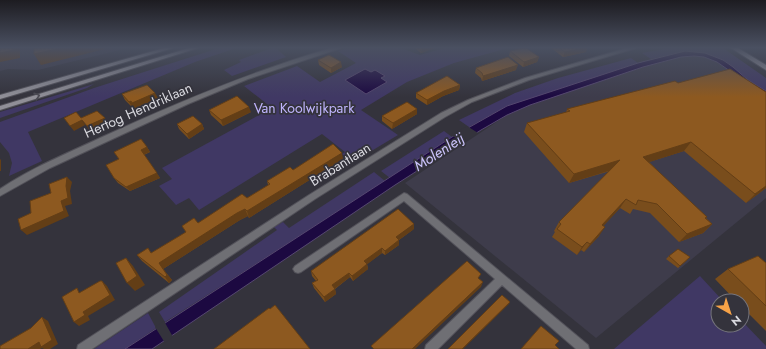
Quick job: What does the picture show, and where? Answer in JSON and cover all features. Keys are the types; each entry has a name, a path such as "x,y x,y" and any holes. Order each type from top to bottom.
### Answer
{"main road":[{"path":"0,97 113,64"},
{"path":"0,108 143,64"}],"street":[{"name":"Hertog Hendriklaan","path":"0,193 20,180 177,106 252,76 288,64"},
{"name":"Brabantlaan","path":"82,349 312,197 443,115 470,101 527,79 577,64"},
{"path":"298,269 404,196 584,349"},
{"path":"430,349 502,279"}],"shaded area":[{"path":"0,64 61,64 38,70 8,69 0,71"},
{"path":"653,64 720,64 766,96 766,198 596,338 405,183 507,115 530,105"}],"green space":[{"path":"168,64 190,64 28,132 42,161 9,176 12,163 9,153 0,142 0,122 94,88"},
{"path":"236,64 265,64 232,76 224,70"},
{"name":"Van Koolwijkpark","path":"354,64 451,64 407,82 361,110 398,135 353,162 342,154 345,152 322,134 199,210 189,198 176,205 159,186 172,179 162,168 272,108 244,86 297,66 320,82"},
{"path":"608,64 634,64 507,106 469,127 459,120 515,93 558,78"},
{"path":"729,64 746,64 766,78 766,91 748,80"},
{"path":"94,84 87,88 0,118 0,112"},
{"path":"444,131 452,137 390,178 381,171"},
{"path":"374,172 385,181 165,322 159,312 277,230 274,227 283,222 289,228"},
{"path":"700,276 716,293 710,293 710,333 750,333 750,329 766,346 766,349 614,349"},
{"path":"148,313 156,328 125,349 94,349"}],"water":[{"name":"Molenleij","path":"634,64 653,64 530,105 507,115 395,185 152,349 125,349 452,137 507,106"},
{"path":"720,64 729,64 748,80 766,91 766,96"},
{"path":"365,69 371,72 375,70 385,76 381,78 387,82 366,94 345,80"}],"pier":[{"path":"467,126 478,133 463,143 451,135"},
{"path":"164,321 173,337 165,343 155,327"}],"building":[{"path":"325,64 337,64 331,68"},
{"path":"487,64 518,65 483,76 482,73 476,68"},
{"path":"730,69 766,92 766,186 755,194 691,142 643,157 707,217 705,218 712,224 687,234 657,204 638,200 636,205 626,199 602,225 605,227 590,244 587,242 582,247 557,229 561,224 559,222 620,160 574,174 527,123 570,111 567,109 675,81 678,83"},
{"path":"447,76 460,85 427,100 416,93"},
{"path":"147,85 155,93 132,103 131,101 129,102 122,94"},
{"path":"237,96 249,107 221,120 209,110"},
{"path":"407,102 417,109 393,123 382,116"},
{"path":"97,111 105,118 87,126 82,120 70,126 64,118 76,112 81,118"},
{"path":"193,116 202,124 187,134 177,124"},
{"path":"141,139 147,147 141,150 157,173 126,187 114,178 106,165 119,159 114,152"},
{"path":"333,144 342,153 247,211 245,209 237,213 159,263 167,275 165,277 137,255 148,248 151,253 186,232 182,226 194,218 198,223 242,194 247,198 270,184 267,181 290,167 293,170"},
{"path":"67,177 66,186 68,198 61,201 64,211 21,230 18,219 31,213 30,201 51,193 49,184"},
{"path":"398,209 414,224 396,237 399,240 385,251 382,248 364,261 367,264 352,276 349,273 332,285 335,289 324,297 312,283 318,280 311,271"},
{"path":"678,249 690,257 680,266 669,256"},
{"path":"758,256 766,263 766,306 728,269"},
{"path":"126,258 137,276 127,283 116,263"},
{"path":"467,261 481,274 478,278 483,282 412,349 374,349 371,346"},
{"path":"102,281 110,295 83,312 85,315 74,322 62,297 77,288 79,293"},
{"path":"502,295 510,302 462,349 448,349"},
{"path":"275,305 310,349 214,349 269,308 270,309"},
{"path":"42,317 52,340 41,347 39,342 28,349 0,349 0,346 31,328"},
{"path":"541,326 559,341 555,345 559,349 521,349"}]}
